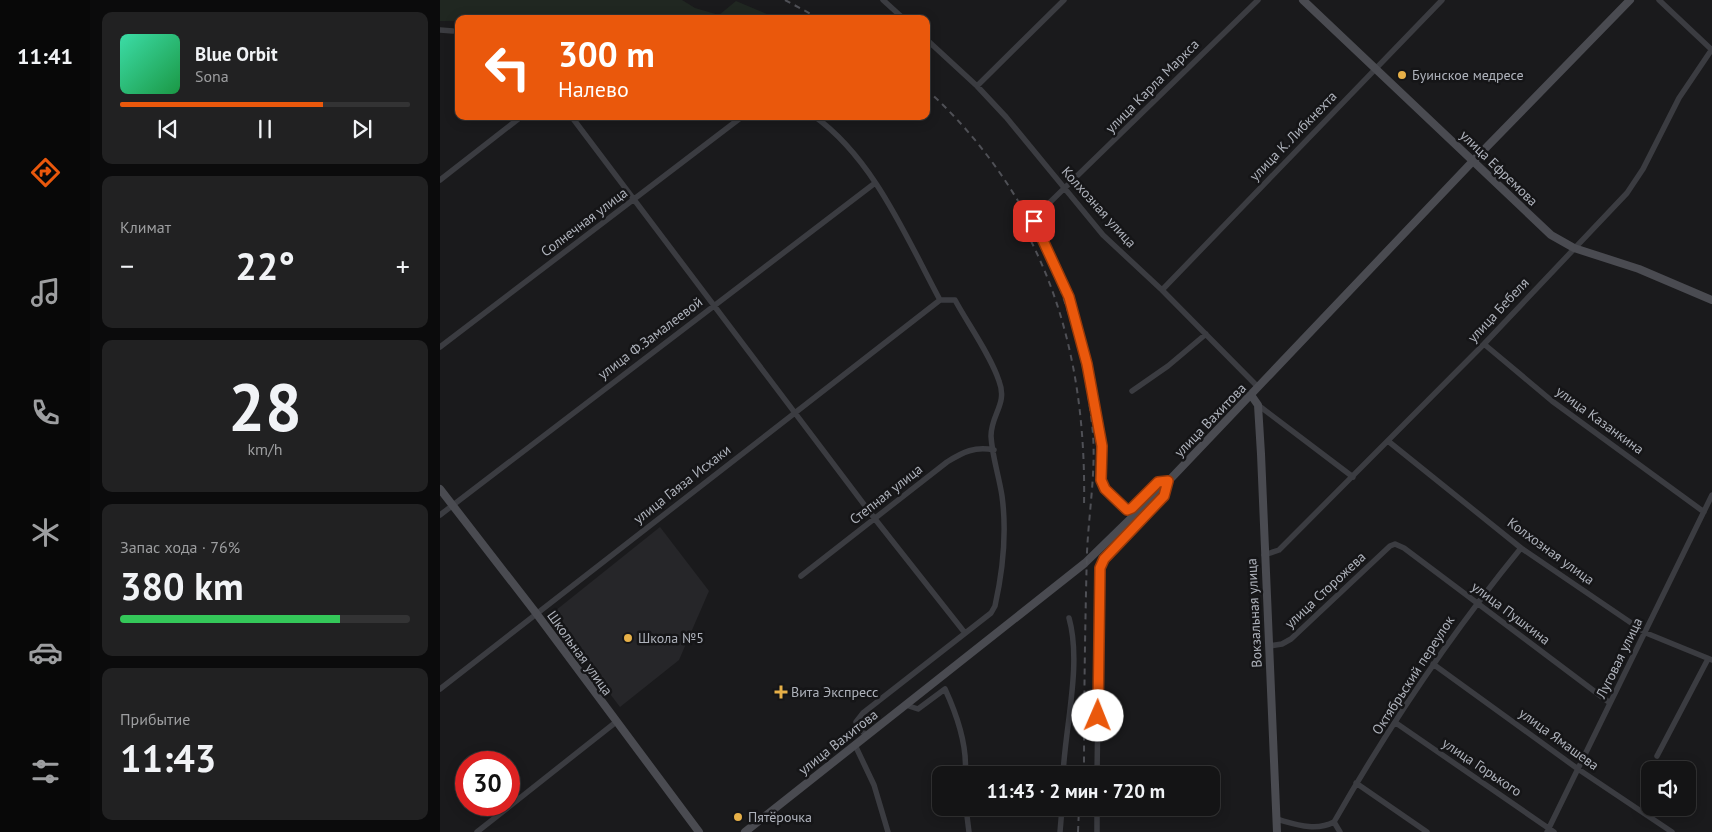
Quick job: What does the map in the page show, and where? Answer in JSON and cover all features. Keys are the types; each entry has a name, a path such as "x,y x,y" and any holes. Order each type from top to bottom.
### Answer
{"main road":[{"name":"улица Ефремова","path":"1303,0 1551,235 1574,248 1638,269 1712,300"},
{"name":"улица Вахитова","path":"745,832 1085,563 1168,481 1473,161 1630,0"},
{"path":"1251,395 1258,404"},
{"name":"Вокзальная улица","path":"1258,404 1276,832"},
{"name":"Школьная улица","path":"440,489 536,613 699,832"}],"street":[{"path":"977,86 1064,0"},
{"name":"улица Карла Маркса","path":"1168,481 1158,482 1132,508 1127,510 1105,489 1101,480 1102,446 1092,382 1080,336 1069,297 1034,221 1042,210 1258,0"},
{"name":"улица К. Либкнехта","path":"1162,290 1442,0"},
{"path":"1659,0 1712,50"},
{"path":"888,1 900,15"},
{"path":"440,30 453,31"},
{"name":"Колхозная улица","path":"930,43 977,86 1006,117 1064,190 1103,235 1162,290 1258,387"},
{"name":"улица Бебеля","path":"1264,554 1278,550 1353,477 1484,344 1626,194 1643,169 1679,98 1712,50"},
{"path":"440,180 517,120"},
{"path":"574,120 635,199 713,306 965,634"},
{"name":"Солнечная улица","path":"440,347 738,120"},
{"path":"818,120 844,143 875,183 940,300 955,300 999,381 1003,397 993,426 994,450 1004,527 1004,556 995,606 991,613 863,714 856,722 866,736"},
{"name":"улица Ф.Замалеевой","path":"440,515 875,183"},
{"name":"улица Гаяза Исхаки","path":"440,689 940,300"},
{"path":"1132,391 1168,366 1206,334"},
{"name":"улица Казанкина","path":"1484,344 1552,401 1704,512"},
{"path":"1258,404 1353,477"},
{"name":"Колхозная улица","path":"1388,441 1521,548 1646,633 1710,660"},
{"name":"Степная улица","path":"801,576 960,454 981,447 994,450"},
{"path":"1097,766 1100,568 1104,559 1164,496 1168,481"},
{"name":"Луговая улица","path":"1550,831 1578,769 1712,495"},
{"name":"улица Пушкина","path":"1395,544 1404,548 1610,703"},
{"name":"улица Сторожева","path":"1268,646 1282,644 1291,639 1390,546 1395,544"},
{"name":"Октябрьский переулок","path":"1334,822 1356,784 1433,664 1476,603 1521,548"},
{"path":"1064,766 1072,686 1072,643 1069,618"},
{"path":"1657,756 1710,660"},
{"name":"улица Ямашева","path":"1433,664 1578,769 1672,832"},
{"path":"906,705 918,709 945,690 956,718 967,758 966,766"},
{"path":"477,832 616,722"},
{"name":"улица Горького","path":"1396,723 1550,831"},
{"path":"856,745 874,785 888,832"},
{"path":"1356,784 1427,832"},
{"path":"967,816 969,832"},
{"path":"1060,832 1061,816"},
{"path":"1097,816 1097,832"},
{"path":"1276,819 1304,827 1320,827 1334,822 1340,832"}],"shaded area":[{"path":"440,0 682,0 695,8 719,15 455,15 455,21 440,21"},
{"path":"736,1 769,15 719,15"},
{"name":"Школа №5","path":"660,527 709,591 679,660 620,707 550,615"}],"railway":[{"path":"785,0 813,15"},
{"path":"930,93 960,123 990,160 1017,199 1040,241 1059,285 1074,330 1085,377 1092,424 1094,456 1087,552 1084,766"},
{"path":"1015,212 1034,246 1049,281 1061,317 1070,354 1082,430 1084,507"},
{"path":"1078,832 1079,816"}],"place":[{"name":"Буинское медресе","path":"1402,75"},
{"name":"Школа №5","path":"628,638"},
{"name":"Вита Экспресс","path":"781,692"},
{"name":"Пятёрочка","path":"738,817"}],"route":[{"path":"1034,221 1069,297 1078,327 1092,382 1102,446 1101,480 1105,489 1127,510 1132,508 1152,486 1158,482 1168,481 1164,496 1101,563 1099,577 1098,716"}]}
